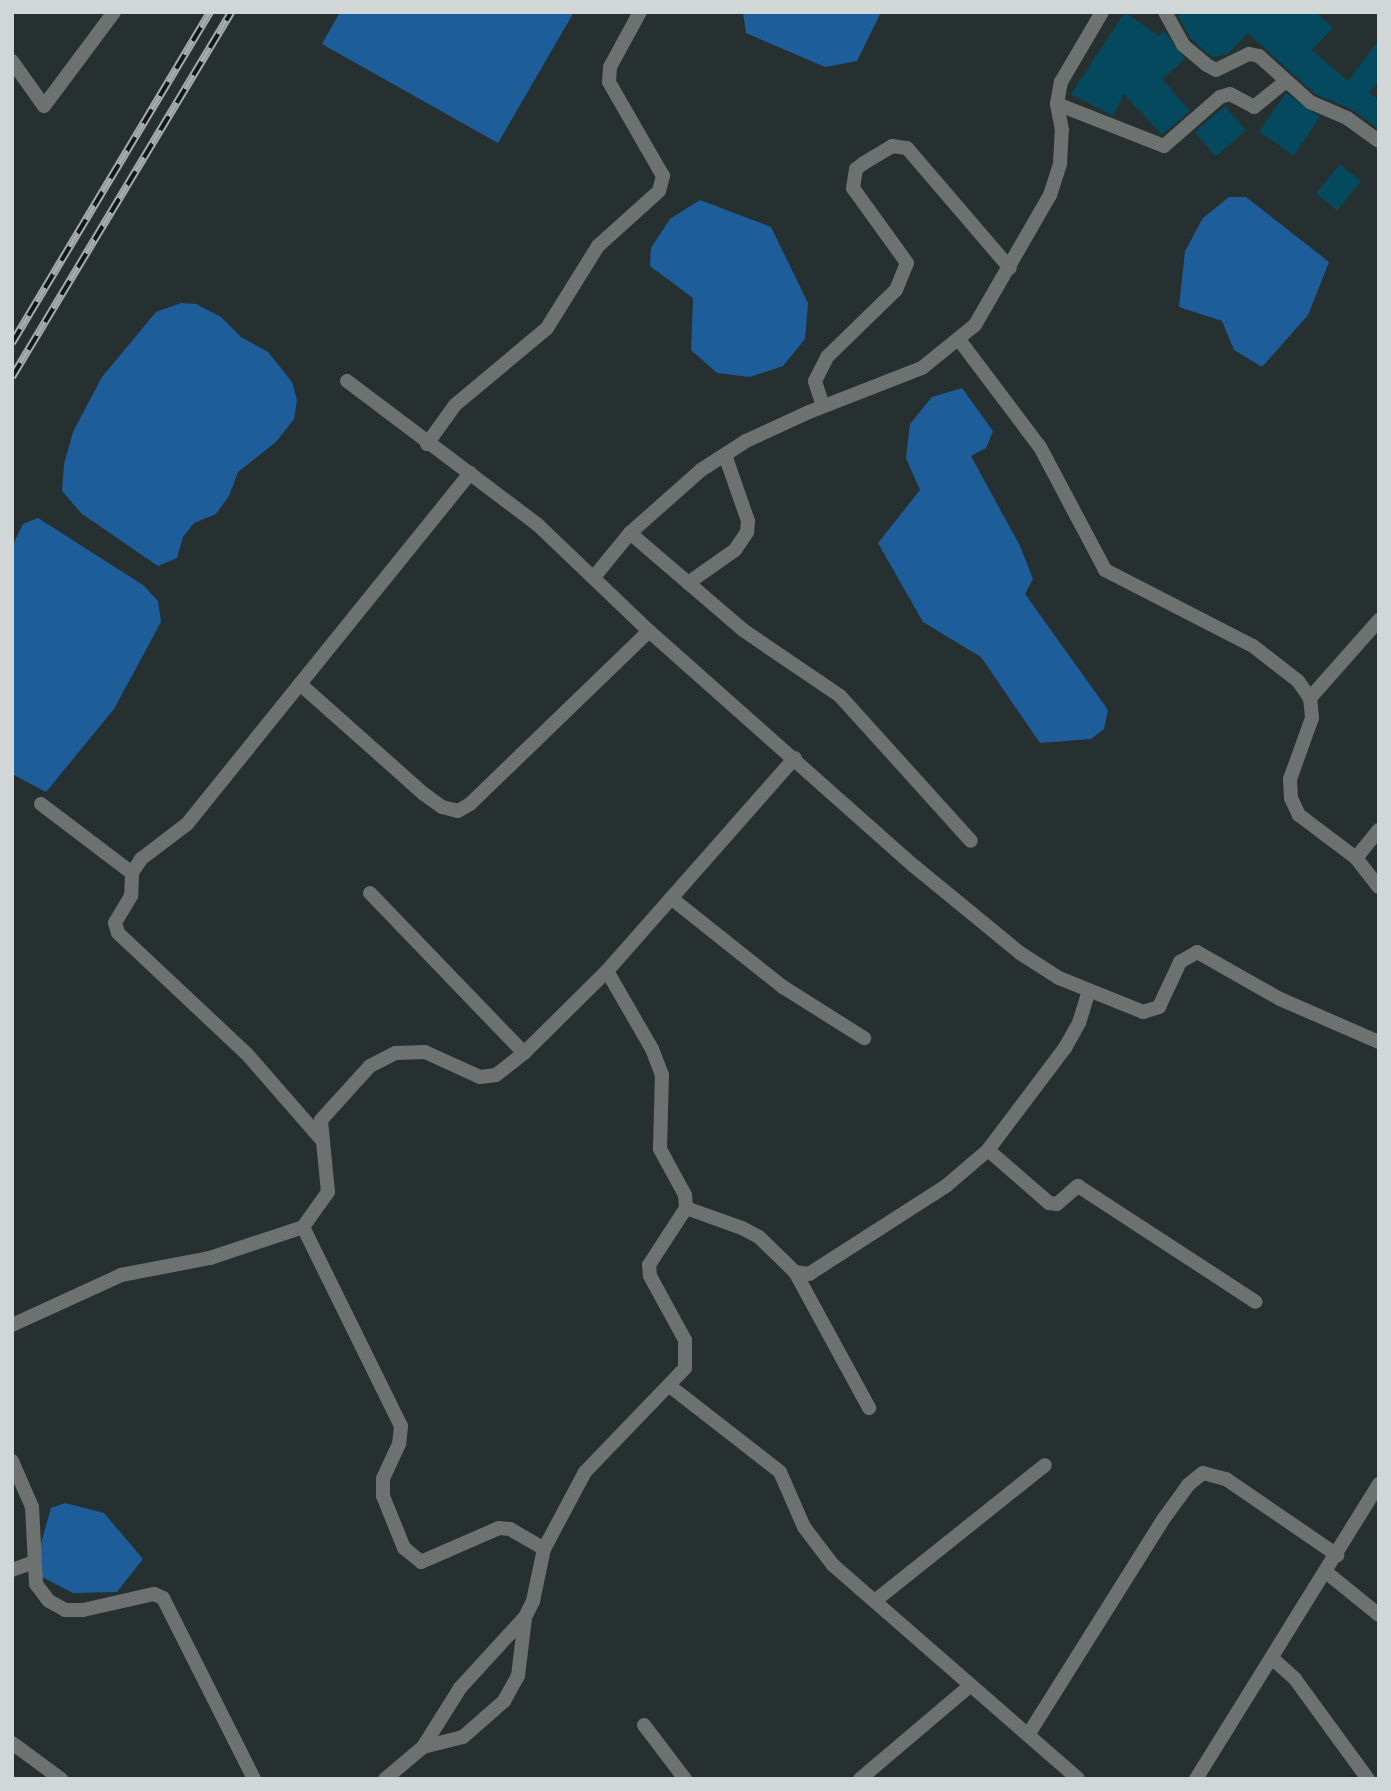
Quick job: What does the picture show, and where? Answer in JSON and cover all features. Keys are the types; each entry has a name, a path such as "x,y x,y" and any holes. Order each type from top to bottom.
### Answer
{"street":[{"path":"12,61 44,106 114,12"},
{"path":"430,440 442,418 547,328 598,246 659,191 663,176 609,82 610,66 640,12"},
{"path":"594,576 629,533 725,455 823,406 922,368 960,341 1010,268 1050,195 1059,164 1062,130 1057,104 1061,82 1102,12"},
{"path":"1166,12 1183,45 1206,65 1216,70 1249,54 1259,56 1320,109 1348,118 1379,141"},
{"path":"1057,104 1164,145 1220,97 1230,94 1254,107 1286,81"},
{"path":"823,406 816,381 827,356 896,290 907,263 853,188 856,169 864,163 892,146 907,148 1010,268"},
{"path":"960,341 1040,447 1105,570 1276,660 1310,698 1312,718 1290,779 1291,798 1299,815 1356,858 1379,887"},
{"path":"346,381 430,440 538,525 649,631 914,866 1020,953 1087,998 1143,1012 1158,1007 1180,962 1197,952 1280,999 1379,1042"},
{"path":"688,583 735,550 747,532 748,521 725,455"},
{"path":"321,1139 246,1053 118,933 115,923 131,896 132,873 141,859 187,824 470,473"},
{"path":"629,533 743,630 840,696 971,841"},
{"path":"1310,698 1379,620"},
{"path":"300,684 424,794 442,807 458,811 470,804 649,631"},
{"path":"12,1325 121,1275 210,1258 303,1227 328,1192 330,1175 321,1139 321,1120 370,1066 396,1053 425,1052 480,1077 496,1074 524,1053 607,971 795,758"},
{"path":"41,804 132,873"},
{"path":"1356,858 1379,830"},
{"path":"370,893 524,1053"},
{"path":"671,898 783,987 864,1038"},
{"path":"385,1779 423,1747 460,1688 525,1616 533,1601 544,1549 585,1472 671,1387 685,1368 688,1355 649,1265 686,1208 685,1195 660,1149 662,1075 652,1049 607,971"},
{"path":"795,1272 809,1274 825,1264 946,1186 988,1150 1079,1023 1087,998"},
{"path":"988,1150 1049,1203 1058,1204 1078,1186 1256,1302"},
{"path":"686,1208 760,1237 795,1272 869,1408"},
{"path":"303,1227 401,1426 399,1444 383,1479 383,1496 404,1548 421,1562 499,1528 510,1529 544,1549"},
{"path":"671,1387 780,1472 818,1550 1078,1779"},
{"path":"12,1461 32,1507 36,1584 49,1601 65,1609 83,1611 153,1594 163,1598 254,1779"},
{"path":"876,1600 1045,1465"},
{"path":"1028,1735 1166,1517 1188,1485 1203,1473 1226,1479 1337,1555"},
{"path":"1196,1779 1273,1659 1379,1484"},
{"path":"12,1570 34,1563"},
{"path":"1326,1572 1379,1615"},
{"path":"423,1747 463,1737 504,1700 518,1676 525,1616"},
{"path":"1273,1659 1295,1679 1368,1779"},
{"path":"860,1779 971,1685"},
{"path":"644,1725 685,1779"},
{"path":"12,1742 61,1779"}],"water":[{"path":"340,12 574,12 498,143 322,44"},
{"path":"743,12 881,12 857,61 825,67 746,33"},
{"path":"1229,197 1246,197 1329,262 1308,315 1262,367 1234,350 1222,321 1179,307 1185,251 1203,218"},
{"path":"700,200 771,227 808,303 805,339 783,366 750,377 717,373 691,350 693,298 650,266 651,248 670,219"},
{"path":"181,303 196,304 221,317 241,337 268,352 292,382 297,400 294,419 276,442 238,472 229,496 216,514 194,523 183,537 177,558 158,566 82,514 62,491 64,464 73,432 102,377 156,312"},
{"path":"962,388 993,431 986,448 971,456 1020,546 1033,579 1025,594 1108,710 1104,729 1091,739 1040,743 981,657 923,622 878,543 920,490 906,458 910,424 932,397"},
{"path":"38,518 143,585 158,601 161,622 114,709 46,792 12,774 12,547 23,524"},
{"path":"65,1503 104,1513 143,1559 117,1592 73,1593 42,1577 35,1565 51,1508"}],"building":[{"path":"1125,12 1159,36 1164,31 1185,59 1162,79 1190,111 1162,135 1124,94 1113,116 1071,94"},
{"path":"1182,12 1316,12 1333,28 1312,50 1348,81 1379,40 1379,81 1369,93 1379,100 1379,129 1351,109 1315,94 1248,33 1228,54 1212,57 1191,39 1178,16"},
{"path":"1286,93 1320,117 1293,156 1259,132"},
{"path":"1225,106 1246,130 1216,156 1195,132"},
{"path":"1340,164 1361,181 1337,211 1316,194"}],"railway":[{"path":"12,343 210,12"},
{"path":"12,377 231,12"}]}
